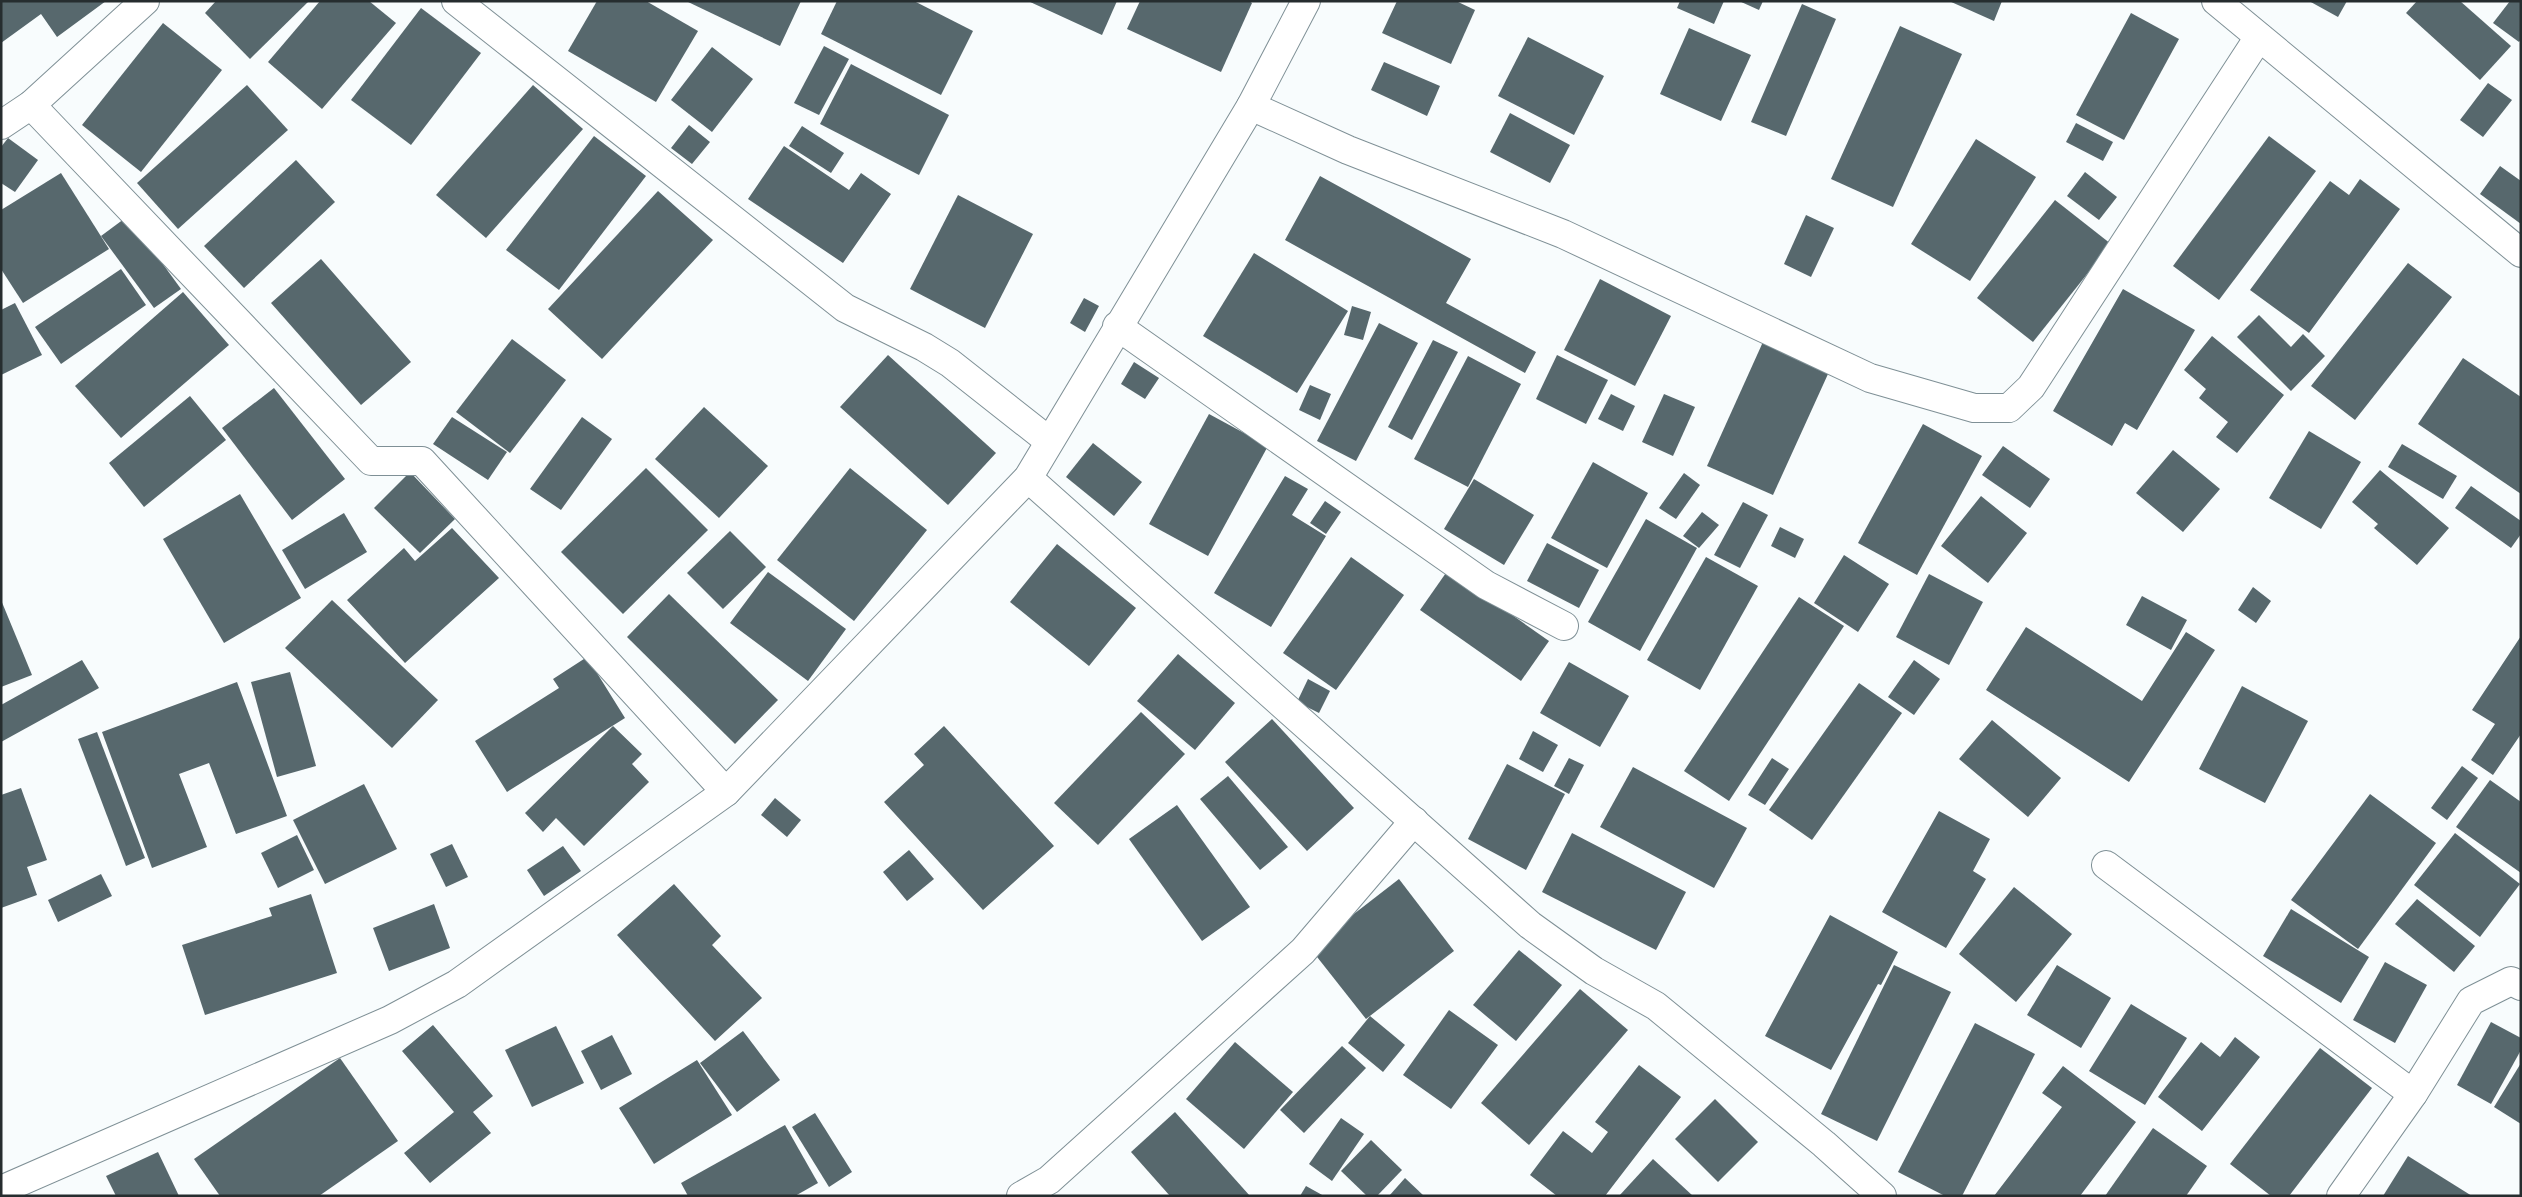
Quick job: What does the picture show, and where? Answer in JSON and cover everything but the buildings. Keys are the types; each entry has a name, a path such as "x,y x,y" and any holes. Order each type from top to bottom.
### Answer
{"street":[{"path":"1,125 31,105 145,1"},
{"path":"456,1 845,308 924,347 950,363 1049,441"},
{"path":"1,1190 390,1020 457,984 726,792 1028,478 1251,106 1306,1"},
{"path":"2216,1 2521,253"},
{"path":"1251,106 1348,150 1563,234 1870,378 1974,408 2008,408 2031,387 2259,37"},
{"path":"31,105 371,460 422,461 726,792"},
{"path":"1118,326 1486,585 1564,626"},
{"path":"1028,478 1530,925 1594,971 1656,1006 1824,1144 1882,1196"},
{"path":"1021,1196 1055,1188 1303,951 1414,821"},
{"path":"2106,865 2413,1094"},
{"path":"2341,1196 2413,1094 2470,1001 2510,980 2521,986"}]}
